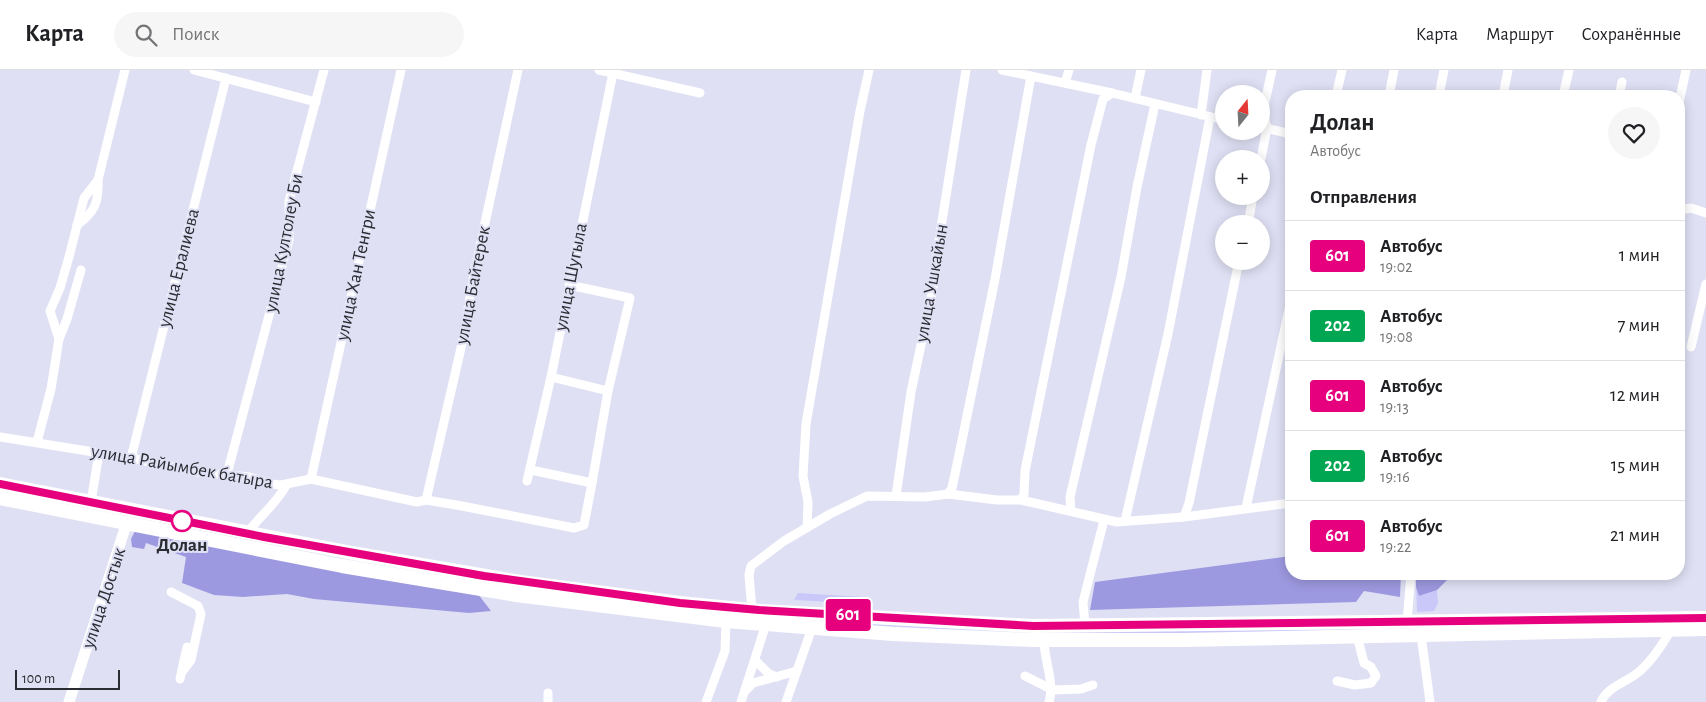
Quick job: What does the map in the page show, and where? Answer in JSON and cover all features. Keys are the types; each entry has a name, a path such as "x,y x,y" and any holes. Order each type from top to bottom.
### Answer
{"highway":[{"path":"0,495 91,502 247,533 521,582 680,603 812,628 893,634 1044,640 1422,635 1673,624 1706,618"},
{"path":"0,495 342,566 516,595 726,621 760,617 1086,625 1407,622 1673,624 1706,629"}],"main road":[{"name":"улица Достык","path":"69,702 127,522"}],"street":[{"path":"77,225 94,210 98,199 98,180 125,70"},
{"path":"194,70 316,102"},
{"name":"улица Култолеу Би","path":"227,474 289,240 288,201 324,70"},
{"name":"улица Хан Тенгри","path":"311,479 400,70"},
{"name":"улица Байтерек","path":"426,500 461,348 474,274 518,70"},
{"path":"599,70 700,93"},
{"path":"806,528 808,502 803,476 806,424 860,110 869,70"},
{"name":"улица Ушкайын","path":"896,496 911,392 935,279 936,259 956,143 966,70"},
{"path":"1002,70 1135,98 1215,118"},
{"path":"1065,83 1069,70"},
{"path":"1135,98 1141,70"},
{"path":"1125,521 1168,334 1205,116 1207,70"},
{"path":"1269,85 1272,70"},
{"path":"1337,90 1342,70"},
{"path":"1390,90 1394,70"},
{"path":"1440,90 1444,70"},
{"path":"1504,90 1508,70"},
{"path":"1564,90 1569,70"},
{"path":"1682,90 1686,70"},
{"name":"улица Шугыла","path":"527,481 551,377 613,73"},
{"path":"948,494 959,455 995,279 1031,76"},
{"name":"улица Ералиева","path":"130,458 226,78"},
{"path":"1620,90 1622,82"},
{"path":"1021,500 1024,494 1025,471 1091,145 1102,99 1112,93"},
{"path":"1071,511 1070,497 1121,277 1137,187 1155,104"},
{"path":"1270,129 1285,133"},
{"path":"59,339 50,311 60,288 84,198 98,180"},
{"path":"1685,209 1691,208 1706,212"},
{"path":"37,442 51,389 59,339 66,324 81,270"},
{"path":"1184,517 1190,503 1237,270"},
{"path":"1691,347 1706,284"},
{"path":"531,470 592,483 608,391 630,298 569,285"},
{"path":"55,324 59,326 66,324"},
{"path":"1246,508 1285,328"},
{"path":"551,377 608,391"},
{"name":"улица Райымбек батыра","path":"0,437 130,458 196,472 227,474 271,484 287,484 311,479 417,502 426,500 579,528 584,525 592,483"},
{"path":"91,502 99,453"},
{"path":"247,533 267,509 275,503 287,484"},
{"path":"741,702 755,660 760,617 749,575 751,566 806,528 867,496 925,497 948,494 997,500 1021,500 1104,520 1125,521 1184,517 1285,504"},
{"path":"1086,625 1083,602 1104,520"},
{"path":"1407,622 1410,580"},
{"path":"171,592 198,606 201,614 191,660 181,676 187,647"},
{"path":"706,702 725,651 726,621"},
{"path":"1601,702 1606,692 1642,669 1673,624"},
{"path":"786,702 812,628"},
{"path":"1422,635 1430,702"},
{"path":"1337,681 1355,685 1371,683 1376,676 1370,667 1364,663 1357,636"},
{"path":"1044,640 1044,656 1053,690 1049,702"},
{"path":"755,660 769,674 778,677"},
{"path":"745,691 753,683 797,671"},
{"path":"1024,676 1053,690 1081,689 1093,685"}],"shaded area":[{"path":"135,531 478,594 491,611 469,613 314,599 287,594 243,597 214,595 182,583 186,557 146,543 144,549 132,547 131,539"},
{"path":"1285,557 1285,580 1401,580 1400,597 1364,591 1356,602 1090,610 1095,582"},
{"path":"1416,580 1447,580 1437,590 1419,596"},
{"path":"1416,587 1419,596 1437,590 1438,603 1434,611 1417,612"},
{"path":"798,593 863,597 865,604 794,600"},
{"path":"796,619 1412,626 1413,631 1027,632 873,625"}],"bus line":[{"name":"601","path":"0,484 264,537 484,576 680,603 759,610 1033,626 1706,618"}],"place":[{"name":"Долан","path":"182,521"}]}
